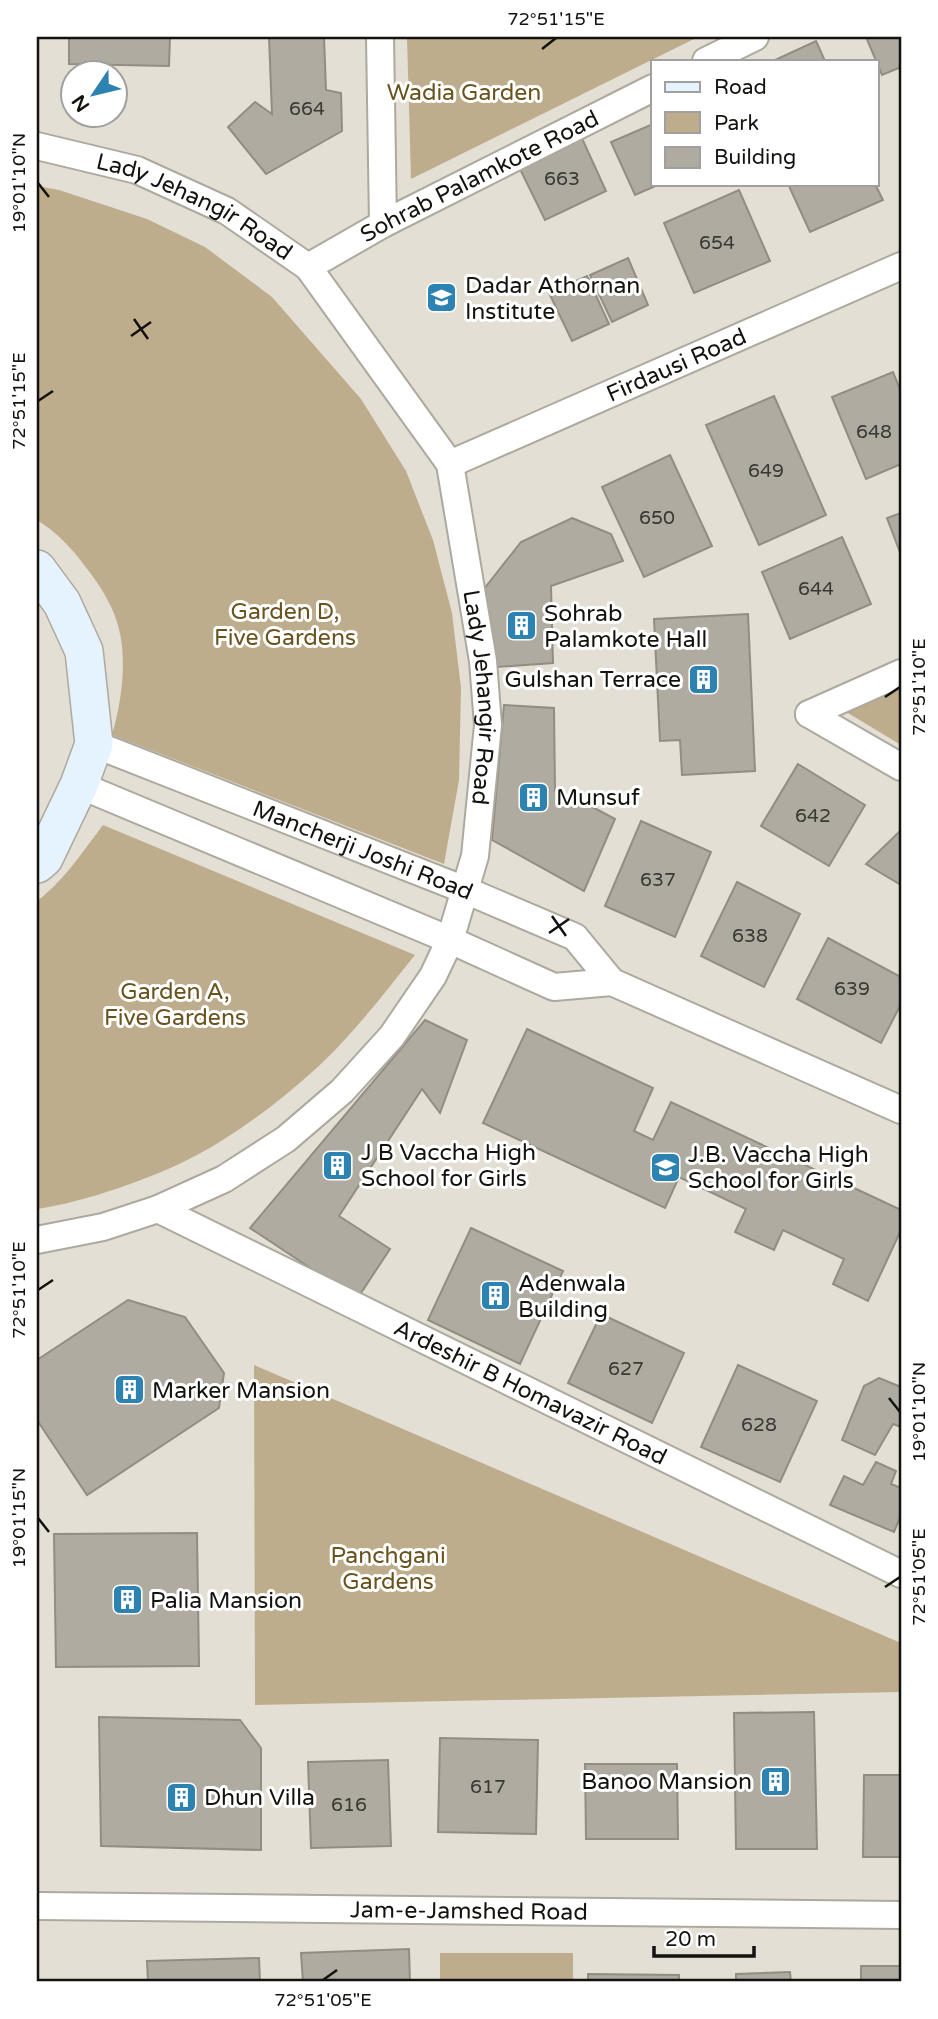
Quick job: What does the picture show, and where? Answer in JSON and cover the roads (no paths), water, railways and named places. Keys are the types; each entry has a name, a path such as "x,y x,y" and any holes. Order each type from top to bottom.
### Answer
{"street":[{"path":"380,37 383,224"},
{"path":"708,60 755,37"},
{"name":"Sohrab Palamkote Road","path":"308,267 383,224 651,89"},
{"name":"Lady Jehangir Road","path":"37,146 137,170 227,211 308,267 450,464 484,661 488,726 475,856 450,940 433,976 392,1037 342,1091 286,1139 224,1178 158,1209 103,1227 37,1240"},
{"name":"Firdausi Road","path":"450,464 901,266"},
{"path":"37,569 62,603 84,651 94,744 79,785 44,859 37,864"},
{"path":"901,673 809,714 901,766"},
{"name":"Mancherji Joshi Road","path":"94,744 465,890 575,937 612,982 901,1110"},
{"name":"Mancherji Joshi Road","path":"79,785 450,940 554,987 612,982"},
{"name":"Ardeshir B Homavazir Road","path":"158,1209 901,1574"},
{"name":"Jam-e-Jamshed Road","path":"37,1906 901,1915"}],"place":[{"name":"Dadar Athornan Institute","path":"442,298"},
{"name":"Sohrab Palamkote Hall","path":"521,626"},
{"name":"Gulshan Terrace","path":"704,679"},
{"name":"Munsuf","path":"533,797"},
{"name":"J B Vaccha High School for Girls","path":"338,1165"},
{"name":"J.B. Vaccha High School for Girls","path":"665,1167"},
{"name":"Adenwala Building","path":"495,1296"},
{"name":"Marker Mansion","path":"129,1390"},
{"name":"Palia Mansion","path":"127,1600"},
{"name":"Banoo Mansion","path":"775,1781"},
{"name":"Dhun Villa","path":"181,1797"}],"park label":[{"name":"Wadia Garden","path":"464,92"},
{"name":"Garden D, Five Gardens","path":"285,624"},
{"name":"Garden A, Five Gardens","path":"175,1004"},
{"name":"Panchgani Gardens","path":"388,1568"}]}
